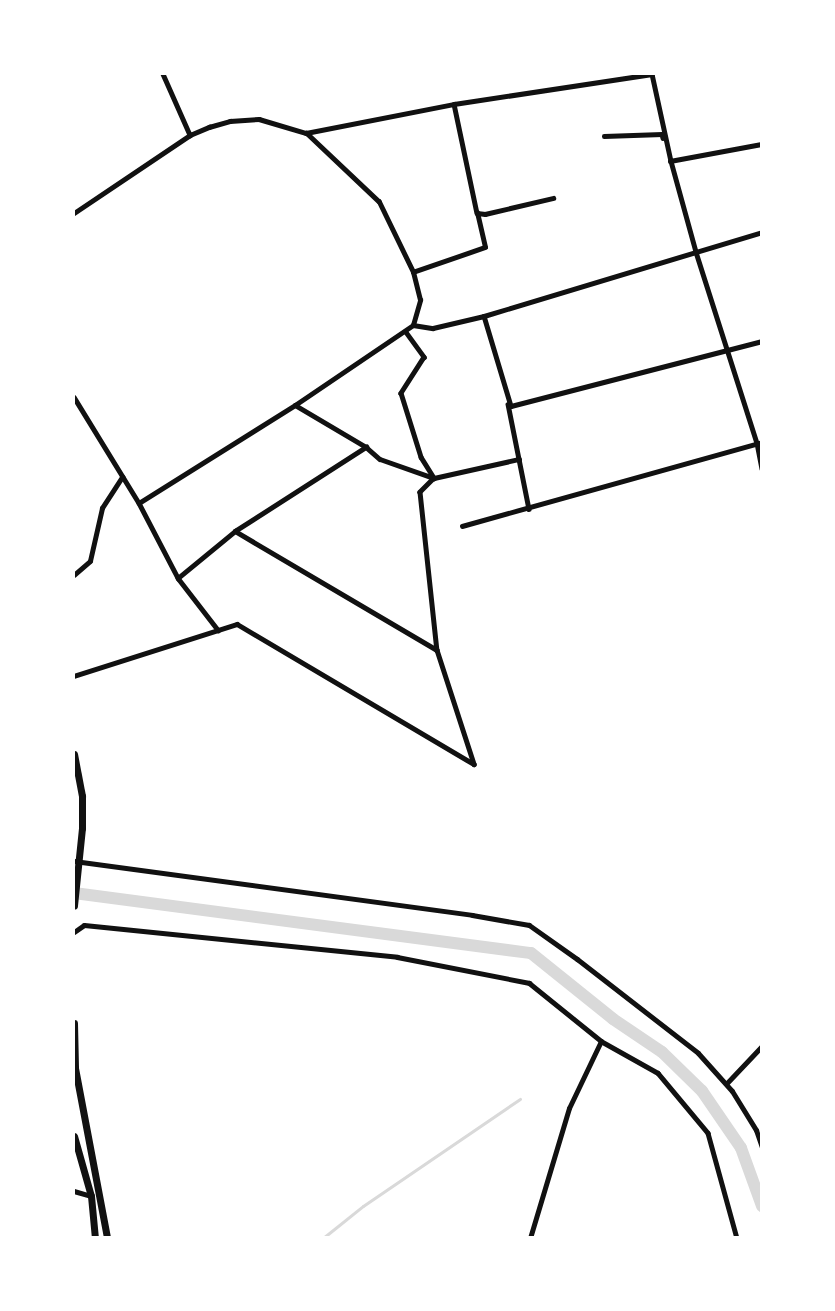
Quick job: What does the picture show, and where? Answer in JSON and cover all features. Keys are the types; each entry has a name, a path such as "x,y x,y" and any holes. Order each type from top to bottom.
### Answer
{"main road":[{"path":"74,754 82,796 82,828 76,862 74,906"},
{"path":"74,1023 75,1068 107,1238"},
{"path":"74,1136 92,1196 95,1238"}],"street":[{"path":"163,74 190,135"},
{"path":"306,133 454,104 652,74 671,161 696,252 759,443 762,469"},
{"path":"413,272 484,247 454,104"},
{"path":"74,213 190,135 208,127 246,119 275,122 306,133 379,202 413,272 420,300 413,325 406,332 139,503"},
{"path":"604,136 662,134 671,161"},
{"path":"671,161 762,144"},
{"path":"477,213 485,214 553,198"},
{"path":"413,325 433,328 484,316 762,232"},
{"path":"484,316 508,401 529,508"},
{"path":"406,332 424,357 401,393 421,457 434,478"},
{"path":"508,401 511,406 516,407 729,352 762,341"},
{"path":"74,398 139,503 178,578 219,630"},
{"path":"295,405 366,447 380,459 434,478 519,459"},
{"path":"462,526 759,443"},
{"path":"178,578 235,531 366,447"},
{"path":"74,575 90,561 102,508 122,477"},
{"path":"74,676 237,624 474,764 437,650 420,492 434,478"},
{"path":"235,531 437,650"},
{"path":"76,862 249,883 472,915 529,926 577,959 698,1053 726,1084 756,1130 762,1147"},
{"path":"74,932 84,925 398,957 529,983 601,1041 658,1073 708,1133 737,1238"},
{"path":"530,1238 569,1108 601,1041"},
{"path":"726,1084 762,1046"},
{"path":"74,1191 92,1196"}],"waterway":[{"path":"74,893 531,953 613,1019 662,1052 702,1091 741,1148 762,1206"},
{"path":"323,1238 363,1206 520,1099"}]}
